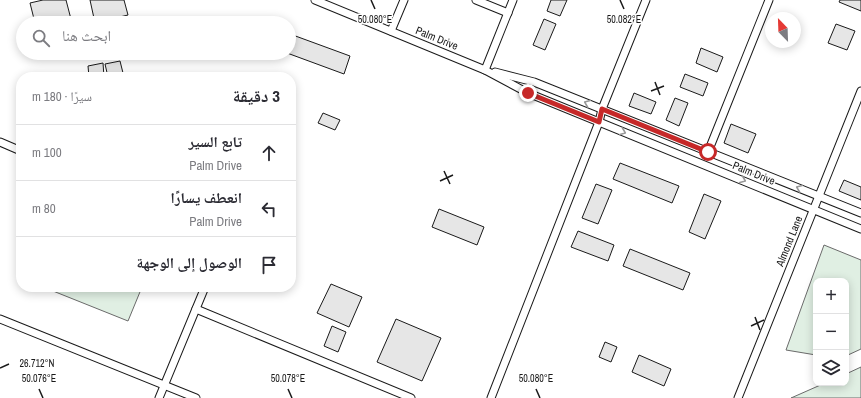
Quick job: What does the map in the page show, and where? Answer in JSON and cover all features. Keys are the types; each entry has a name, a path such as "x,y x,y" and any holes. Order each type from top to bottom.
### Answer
{"street":[{"name":"Palm Drive","path":"315,0 485,70 528,93 861,229"},
{"path":"391,31 404,0"},
{"path":"476,0 508,13"},
{"path":"485,70 513,0"},
{"path":"491,398 599,122 602,109 646,0"},
{"path":"708,152 769,0"},
{"name":"Palm Drive","path":"485,70 534,82 861,213"},
{"name":"Almond Lane","path":"738,398 861,91"},
{"path":"0,142 16,149"},
{"path":"159,398 203,292"},
{"path":"196,309 411,398"},
{"path":"0,319 196,398"}],"green space":[{"path":"824,245 861,260 861,349 849,355 849,278 813,278 813,354 786,350"},
{"path":"56,292 140,292 128,321"},
{"path":"861,367 861,398 791,398 818,386 849,386 849,373"}],"building":[{"path":"43,0 66,0 70,16 33,16 30,3"},
{"path":"90,0 124,0 128,15 124,16 93,16"},
{"path":"551,0 567,0 560,16 547,11"},
{"path":"840,0 861,0 861,11 839,2"},
{"path":"544,19 556,24 545,50 533,45"},
{"path":"836,24 855,31 847,50 828,43"},
{"path":"296,36 350,56 344,74 296,56"},
{"path":"701,48 723,57 717,72 696,63"},
{"path":"120,61 123,72 107,72 105,64"},
{"path":"103,63 104,72 89,72 88,66"},
{"path":"685,74 708,83 703,96 680,87"},
{"path":"634,93 656,102 651,114 629,106"},
{"path":"675,98 688,103 679,126 666,120"},
{"path":"323,113 340,120 335,130 318,123"},
{"path":"731,124 756,134 748,153 724,143"},
{"path":"620,163 679,186 672,203 613,179"},
{"path":"844,180 861,187 861,200 839,191"},
{"path":"596,184 612,190 598,224 582,218"},
{"path":"704,194 721,201 705,239 689,232"},
{"path":"439,209 484,227 477,245 432,227"},
{"path":"578,231 614,245 608,261 571,247"},
{"path":"630,249 690,273 683,290 623,266"},
{"path":"331,284 362,297 349,327 317,313"},
{"path":"396,319 441,338 422,381 377,362"},
{"path":"332,326 346,332 338,352 324,346"},
{"path":"605,342 617,347 611,362 599,357"},
{"path":"639,355 671,369 664,386 632,372"}],"route":[{"path":"528,93 599,122 602,109 708,152"}]}
